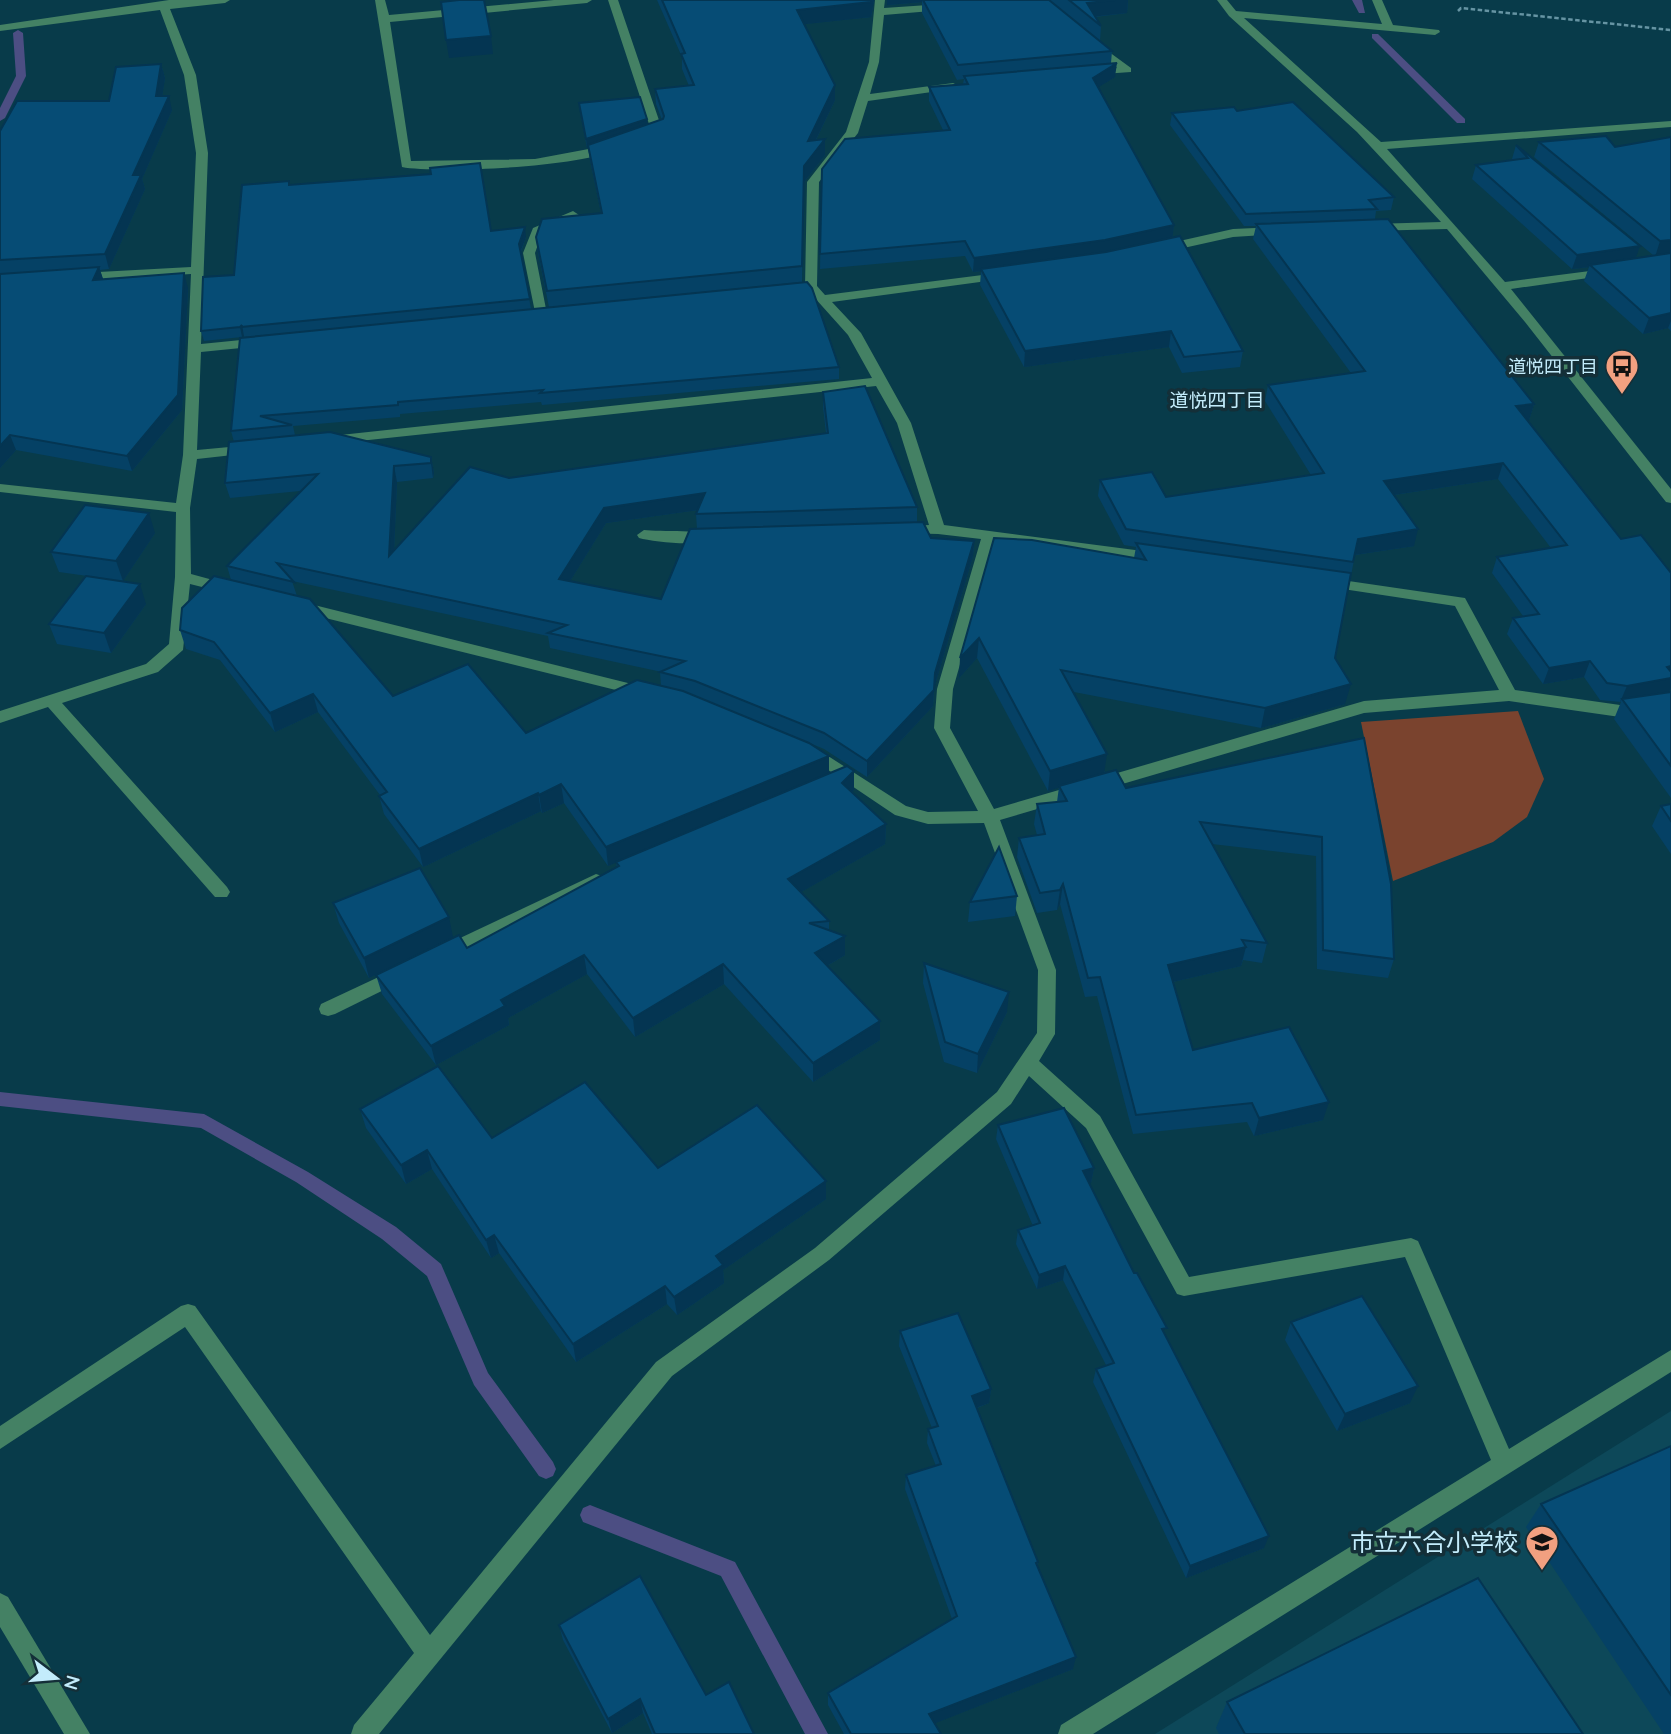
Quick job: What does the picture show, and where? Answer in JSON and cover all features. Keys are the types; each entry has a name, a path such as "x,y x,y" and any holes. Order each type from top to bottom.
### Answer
{"street":[{"path":"164,6 176,0"},
{"path":"0,28 225,0"},
{"path":"380,0 407,165 522,164 580,157 619,145"},
{"path":"384,19 587,0"},
{"path":"614,0 657,132 632,141"},
{"path":"1222,0 1233,14 1378,146 1502,286 1671,499"},
{"path":"1377,0 1389,27"},
{"path":"0,717 152,668 177,646 183,577 183,508 190,455 202,153 190,75 164,6"},
{"path":"938,529 904,423 881,381 854,333 822,299 805,287 813,182 852,133 874,62 880,6 954,6"},
{"path":"1233,14 1435,32"},
{"path":"1086,74 1127,71 1089,40"},
{"path":"863,98 962,85"},
{"path":"1378,146 1671,124"},
{"path":"1502,137 1519,153"},
{"path":"541,314 529,253 537,231 573,215"},
{"path":"1354,228 1449,225"},
{"path":"1143,253 1233,233 1287,231"},
{"path":"1502,286 1625,268"},
{"path":"65,278 196,270"},
{"path":"822,299 1010,274"},
{"path":"193,349 277,340"},
{"path":"314,442 881,381"},
{"path":"190,455 259,448"},
{"path":"0,488 183,508"},
{"path":"885,531 938,529 1173,560"},
{"path":"644,535 670,538 724,536"},
{"path":"363,1734 664,1369 822,1254 1003,1098 1046,1034 1047,970 990,817 942,728 946,689 989,536"},
{"path":"183,577 250,594"},
{"path":"1310,580 1460,603 1509,695"},
{"path":"276,600 662,696"},
{"path":"792,744 817,755 901,811 928,818 990,817 1364,707 1509,695 1620,710 1671,702"},
{"path":"52,702 221,891"},
{"path":"823,787 849,776"},
{"path":"328,1009 568,893 619,872"},
{"path":"1027,1062 1093,1122 1184,1287 1411,1247 1504,1464"},
{"path":"0,1439 188,1313 429,1654"},
{"path":"1070,1734 1671,1360"},
{"path":"0,1605 78,1734"}],"path":[{"path":"1435,32 1442,32 1466,0"},
{"path":"1461,8 1671,30"}],"shaded area":[{"path":"1518,711 1544,779 1527,817 1493,842 1393,881 1361,722"},
{"name":"市立六合小学校","path":"1671,1411 1671,1734 1155,1734"}],"building":[{"path":"484,0 491,36 446,40 441,2"},
{"path":"662,0 871,0 797,10 835,85 808,141 825,139 804,166 802,266 547,291 536,237 542,219 602,213 588,145 663,119 655,89 694,85 681,54 685,53"},
{"path":"923,0 1049,0 1112,51 958,65"},
{"path":"1069,0 1115,0 1087,3 1101,26"},
{"path":"1117,63 1093,78 1174,225 1105,240 974,258 965,241 820,254 822,169 845,139 950,130 929,87 968,84 964,76"},
{"path":"161,64 156,96 169,96 133,175 141,175 105,254 0,260 0,131 17,101 109,101 116,67"},
{"path":"640,97 647,119 586,139 579,103"},
{"path":"1293,102 1394,197 1369,200 1377,209 1246,214 1172,113 1234,107 1237,111"},
{"path":"1606,136 1615,147 1671,137 1671,240 1660,241 1539,142"},
{"path":"1516,145 1640,246 1577,255 1476,165 1528,158"},
{"path":"480,163 491,231 525,227 519,244 530,299 201,331 203,277 234,275 242,185 289,181 289,185 431,174 430,168"},
{"path":"1388,219 1534,404 1516,406 1621,539 1641,535 1671,573 1671,666 1667,667 1671,678 1627,686 1607,683 1590,661 1549,668 1513,618 1539,614 1497,557 1567,545 1503,463 1384,481 1418,529 1358,539 1353,562 1126,529 1100,480 1152,472 1166,497 1324,473 1268,385 1365,371 1256,224"},
{"path":"1180,236 1243,351 1184,357 1171,331 1025,351 981,269 1106,252"},
{"path":"1671,253 1671,313 1649,318 1590,265"},
{"path":"99,267 93,280 184,273 178,395 127,456 10,435 0,446 0,274"},
{"path":"807,282 812,288 839,367 540,393 543,390 398,402 398,405 260,416 292,425 231,431 240,338"},
{"path":"865,386 917,507 696,514 705,493 604,508 559,579 661,599 690,529 923,522 931,538 974,541 935,673 934,690 867,761 824,733 695,681 660,672 685,661 548,633 567,625 277,563 294,582 227,566 318,474 225,483 229,442 330,432 431,457 431,463 394,466 389,556 470,467 509,478 828,433 823,392"},
{"path":"85,505 149,513 116,561 51,552"},
{"path":"994,538 1032,540 1146,560 1136,543 1351,573 1335,658 1351,684 1265,708 1061,670 1107,754 1050,771 979,638 960,658"},
{"path":"86,576 140,584 104,633 49,624"},
{"path":"214,576 310,599 393,696 468,664 526,733 637,680 683,691 809,743 829,756 606,847 561,784 419,849 379,796 387,792 313,694 270,713 214,642 180,630 182,608"},
{"path":"1671,692 1671,766 1622,699"},
{"path":"1364,738 1391,884 1394,959 1323,950 1322,837 1200,822 1267,943 1242,940 1246,947 1168,965 1193,1050 1289,1027 1329,1102 1259,1118 1252,1103 1136,1115 1100,977 1088,978 1063,884 1060,890 1040,893 1019,838 1045,834 1037,804 1067,801 1059,786 1116,770 1126,788"},
{"path":"847,766 854,771 842,783 886,824 788,879 829,921 809,923 845,936 815,953 880,1021 813,1063 723,964 633,1018 584,955 501,1000 505,1006 431,1046 376,975 459,935 467,948 619,866 616,862"},
{"path":"1671,804 1671,821 1661,806"},
{"path":"999,847 1017,896 970,902"},
{"path":"420,868 449,917 364,958 333,903"},
{"path":"924,963 1009,992 978,1054 945,1042"},
{"path":"438,1066 492,1138 585,1082 658,1168 757,1105 826,1181 716,1256 723,1265 674,1297 665,1286 573,1344 494,1235 486,1240 427,1150 401,1165 360,1109"},
{"path":"1064,1108 1094,1168 1083,1171 1134,1273 1137,1273 1167,1328 1162,1329 1269,1536 1190,1566 1096,1369 1114,1363 1065,1266 1039,1275 1018,1230 1040,1223 998,1125"},
{"path":"1362,1296 1418,1386 1345,1414 1291,1322"},
{"path":"958,1313 991,1389 972,1396 1038,1562 1036,1563 1076,1657 929,1714 941,1734 851,1734 828,1693 957,1616 906,1475 941,1464 928,1429 938,1426 900,1331"},
{"path":"1671,1446 1671,1695 1541,1504"},
{"path":"640,1576 706,1695 729,1682 754,1734 655,1734 640,1699 608,1719 559,1625"},
{"path":"1478,1578 1583,1734 1245,1734 1227,1702"}],"waterway":[{"path":"1357,0 1362,11"},
{"path":"0,118 21,76 18,33"},
{"path":"1375,36 1461,121"},
{"path":"0,1099 204,1121 302,1177 389,1233 434,1270 481,1379 546,1469"},
{"path":"590,1515 728,1569 817,1734"}],"place":[{"name":"道悦四丁目","path":"1622,396"},
{"name":"市立六合小学校","path":"1542,1572"}],"district":[{"name":"道悦四丁目","path":"1217,400"}]}
